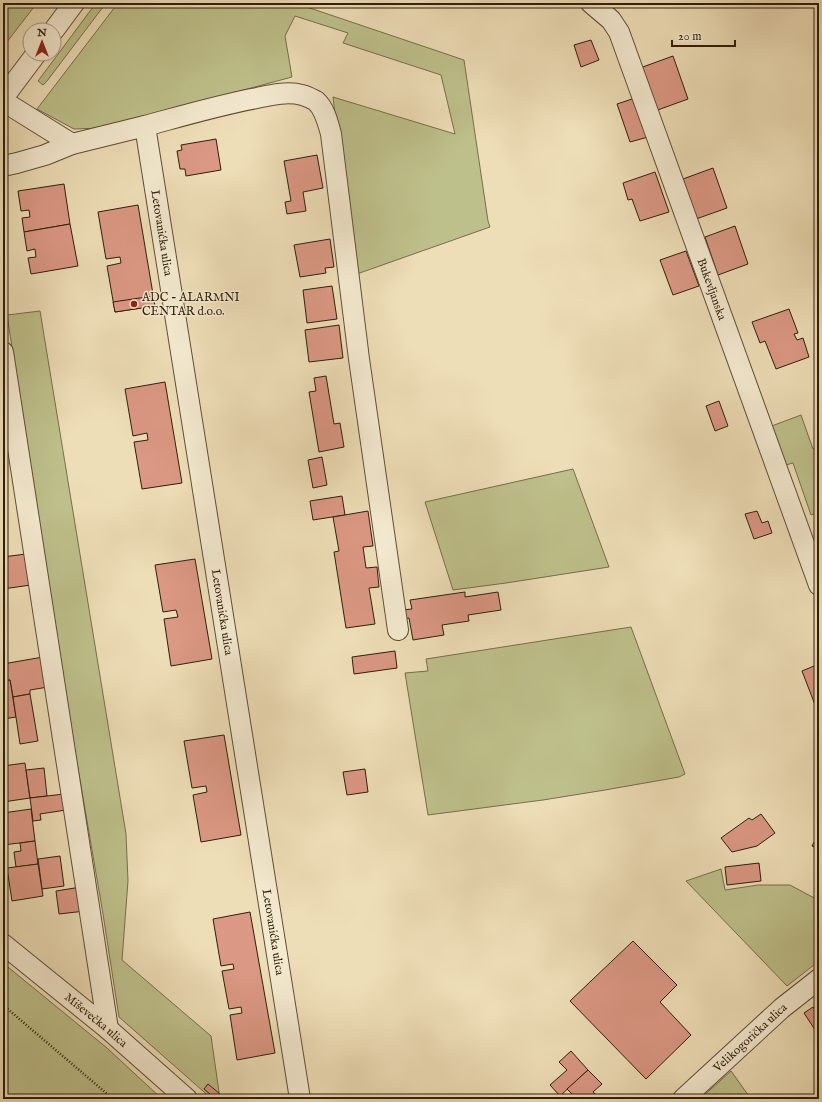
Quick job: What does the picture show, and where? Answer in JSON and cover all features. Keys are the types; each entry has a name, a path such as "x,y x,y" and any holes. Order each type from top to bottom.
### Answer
{"street":[{"path":"60,22 74,3"},
{"name":"Bukevljanska","path":"591,3 611,20 619,32 819,584"},
{"path":"30,62 3,100 72,144"},
{"path":"3,166 45,155 72,144 145,126 200,110 275,94 302,94 317,102 327,118 331,134 359,359 398,630"},
{"name":"Letovanićka ulica","path":"145,126 300,1099"},
{"path":"3,352 108,1029"},
{"name":"Miševečka ulica","path":"4,940 187,1099"},
{"name":"Velikogorička ulica","path":"683,1099 782,1008 819,978"}],"path":[{"path":"3,1005 113,1099"}],"green space":[{"path":"3,3 37,3 22,22 3,47"},
{"path":"96,3 106,3 62,61 62,49"},
{"path":"118,3 295,3 464,60 490,227 354,275 333,97 455,134 441,75 343,43 348,33 295,16 285,36 292,77 102,128 74,129 37,109"},
{"path":"52,62 61,62 43,85 38,81"},
{"path":"40,311 126,834 128,881 122,960 211,1036 220,1099 212,1099 119,1017 76,757 7,315"},
{"path":"801,415 813,449 819,447 819,512 811,515 793,463 782,466 769,427"},
{"path":"573,469 609,567 453,590 425,502"},
{"path":"631,627 685,774 679,777 543,800 428,815 405,673 428,671 426,659"},
{"path":"721,869 725,890 758,885 790,885 818,900 819,898 819,961 787,986 686,881"},
{"path":"3,963 107,1048 162,1099 3,1099"},
{"path":"731,1071 751,1099 700,1099"}],"building":[{"path":"591,40 599,60 581,67 574,45"},
{"path":"673,56 688,99 655,111 640,68"},
{"path":"635,98 648,137 630,142 617,104"},
{"path":"216,139 221,170 186,176 185,169 180,169 177,151 182,150 181,145"},
{"path":"317,155 323,188 303,192 306,211 287,214 285,202 291,201 284,161"},
{"path":"713,168 727,208 696,219 683,179"},
{"path":"655,172 669,212 640,221 632,199 628,200 623,183"},
{"path":"64,184 70,224 24,232 22,218 30,217 29,210 21,211 18,191"},
{"path":"138,205 155,306 115,312 107,266 121,263 120,257 106,259 98,212"},
{"path":"70,224 78,266 31,274 28,258 36,257 35,249 27,251 24,232"},
{"path":"735,226 748,264 718,275 705,237"},
{"path":"330,239 334,267 325,268 326,273 300,277 294,245"},
{"path":"686,251 699,286 673,295 660,260"},
{"path":"332,286 337,319 307,323 303,290"},
{"name":"ADC - ALARMNI CENTAR d.o.o.","path":"153,296 155,306 115,312 113,302"},
{"path":"789,309 798,333 794,334 797,340 803,338 809,357 776,369 765,341 760,343 752,322"},
{"path":"339,325 343,358 309,362 305,330"},
{"path":"326,376 334,424 340,423 344,447 319,452 309,392 316,391 314,378"},
{"path":"165,382 182,483 142,489 134,442 148,440 147,433 133,436 125,389"},
{"path":"719,401 728,426 715,431 706,406"},
{"path":"322,457 327,485 313,488 308,460"},
{"path":"342,496 345,515 313,520 310,501"},
{"path":"368,511 373,546 363,547 366,568 377,567 379,587 369,588 375,624 346,628 334,552 339,551 333,517"},
{"path":"757,511 762,523 768,521 772,533 754,539 745,514"},
{"path":"26,554 31,585 3,589 3,557"},
{"path":"195,559 212,659 171,666 164,619 178,617 176,610 163,612 155,565"},
{"path":"465,592 465,597 498,592 501,610 468,615 469,621 442,625 444,635 413,640 409,618 404,619 402,610 412,609 410,600"},
{"path":"395,651 397,668 354,674 352,657"},
{"path":"43,657 48,687 30,690 30,694 13,697 10,680 3,681 3,664"},
{"path":"814,666 819,679 819,709 817,710 802,671"},
{"path":"10,680 16,717 3,719 3,681"},
{"path":"30,694 38,741 20,744 13,697"},
{"path":"224,735 241,835 201,842 193,795 207,792 206,786 192,788 184,741"},
{"path":"25,763 30,798 3,802 3,766"},
{"path":"44,768 47,796 30,798 26,770"},
{"path":"365,769 368,792 347,795 343,772"},
{"path":"64,794 66,810 40,814 41,820 33,821 30,798"},
{"path":"31,809 35,841 3,845 3,813"},
{"path":"761,814 775,833 757,846 732,852 721,838 749,818 752,820"},
{"path":"819,833 819,849 812,846"},
{"path":"35,841 38,864 16,867 14,852 21,851 20,843"},
{"path":"60,856 64,886 42,889 38,859"},
{"path":"759,863 761,881 727,885 725,867"},
{"path":"38,864 43,896 12,901 7,868"},
{"path":"81,887 85,911 59,914 56,891"},
{"path":"250,912 275,1053 237,1060 230,1015 242,1013 241,1007 229,1009 222,971 234,969 233,964 221,966 213,919"},
{"path":"633,941 677,985 660,1002 691,1035 646,1079 570,1001"},
{"path":"813,1007 819,1016 819,1036 804,1013"},
{"path":"571,1051 588,1070 560,1096 550,1085 567,1070 559,1062"},
{"path":"588,1070 602,1084 593,1092 601,1099 577,1099 567,1089"},
{"path":"208,1084 220,1094 216,1099 204,1089"}],"place":[{"name":"ADC - ALARMNI CENTAR d.o.o.","path":"134,304"}]}
